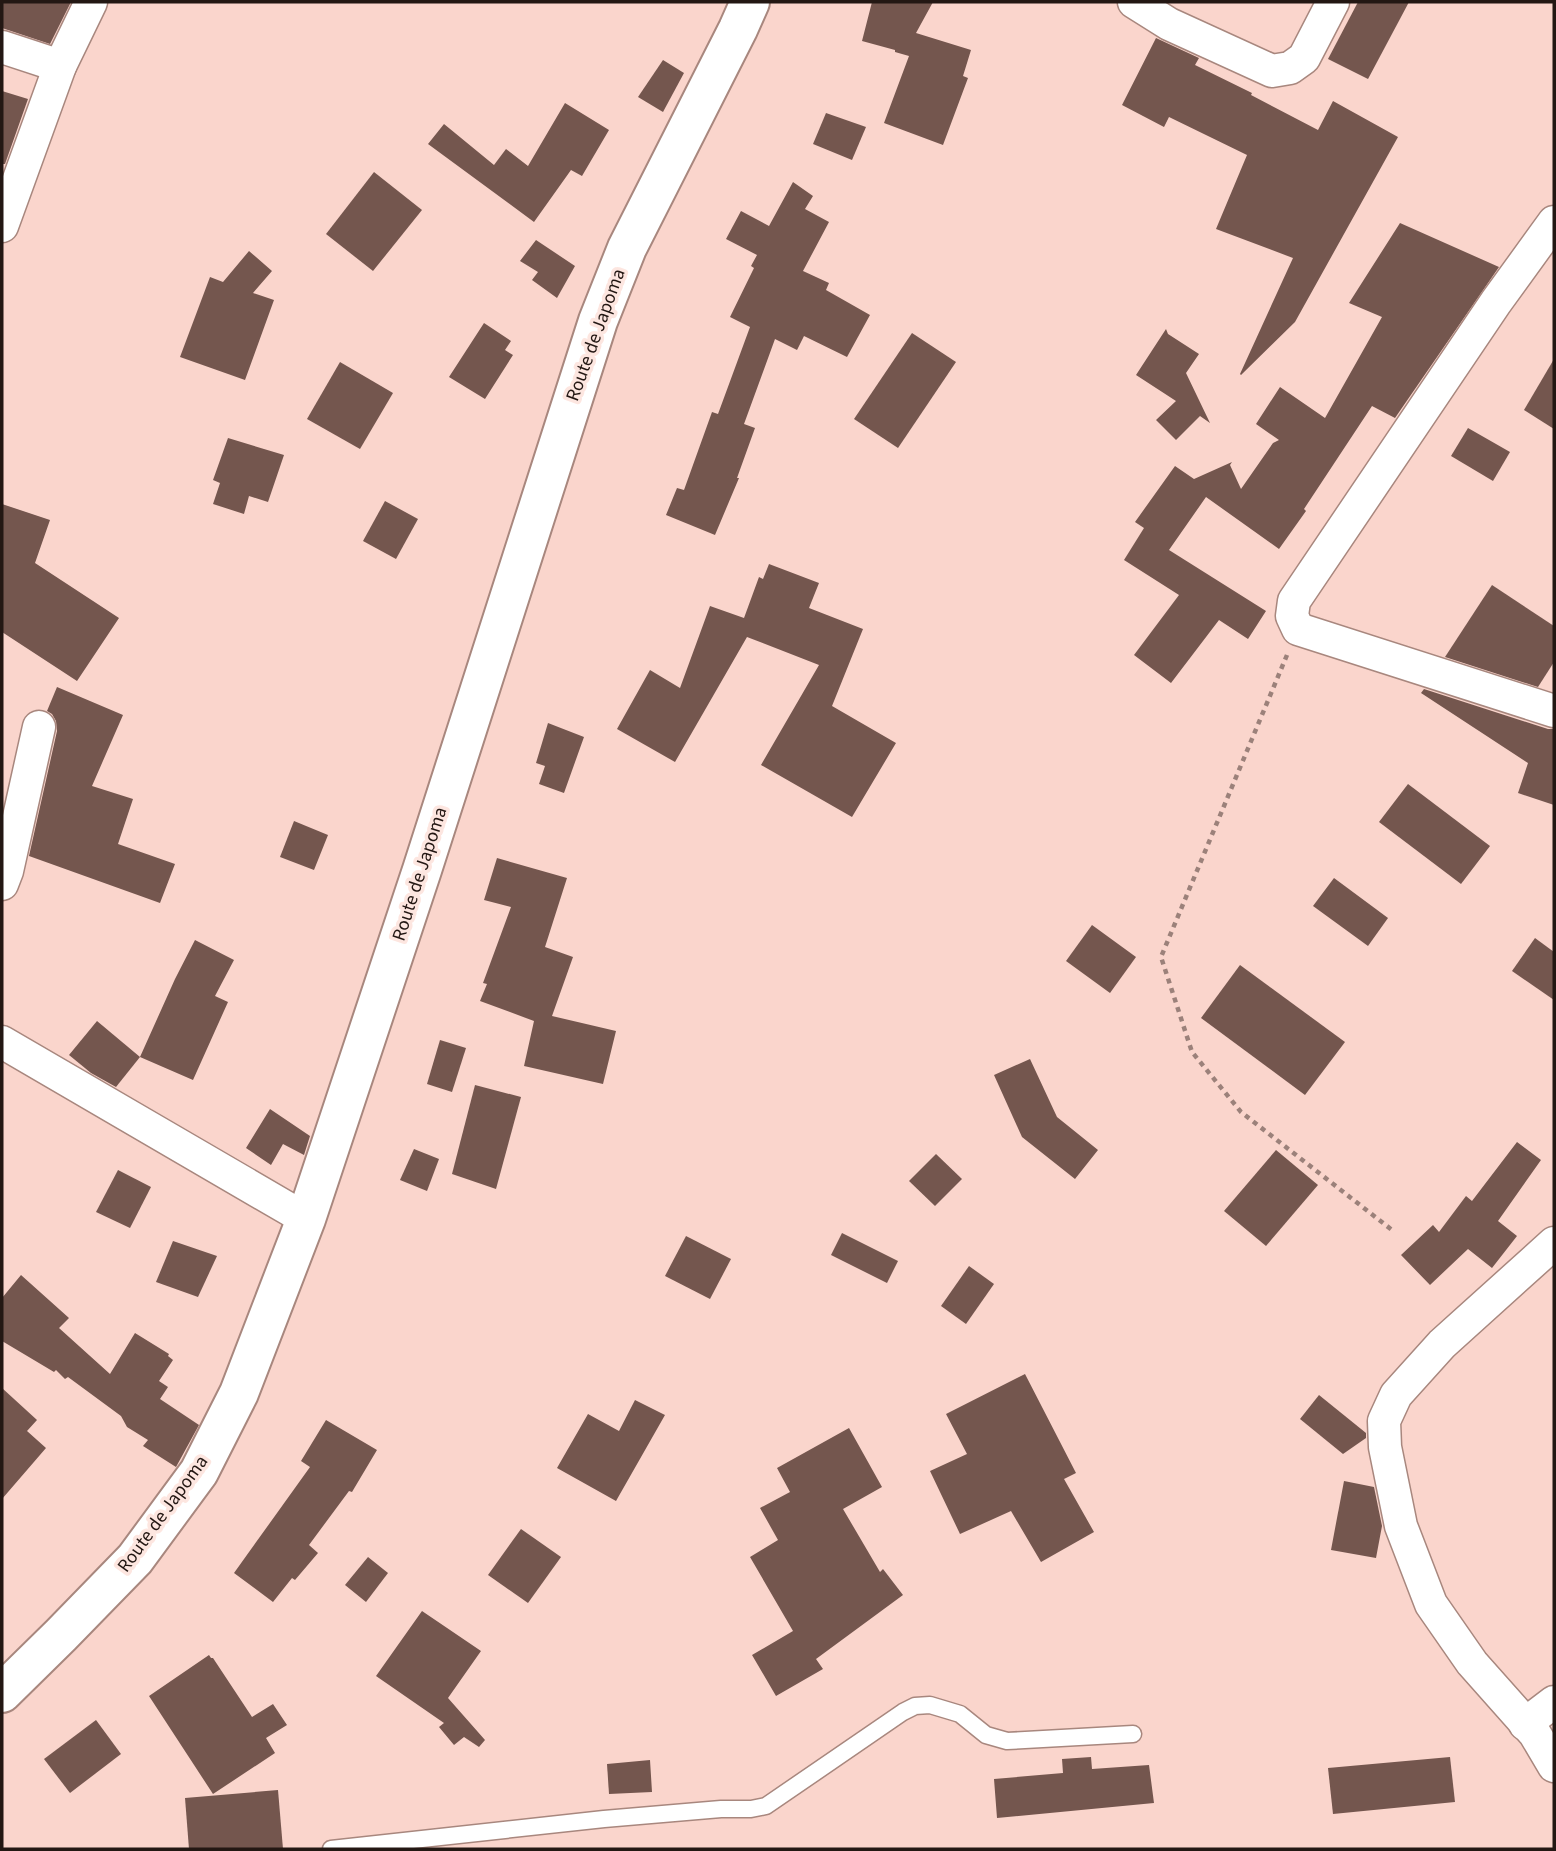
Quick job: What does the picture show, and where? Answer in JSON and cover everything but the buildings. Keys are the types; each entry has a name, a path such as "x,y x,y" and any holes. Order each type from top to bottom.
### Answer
{"street":[{"path":"2,226 60,65 91,2"},
{"name":"Route de Japoma","path":"2,1693 135,1559 200,1472 239,1393 306,1219 422,870 598,321 628,248 750,2"},
{"path":"1134,2 1169,24 1272,71 1290,68 1304,58 1333,2"},
{"path":"2,47 60,65"},
{"path":"1554,222 1496,302 1294,601 1292,615 1298,629 1554,711"},
{"path":"2,884 39,727"},
{"path":"2,1042 306,1219"},
{"path":"1554,1243 1442,1344 1396,1395 1384,1421 1385,1447 1401,1526 1431,1604 1472,1663 1535,1734 1554,1766"},
{"path":"1525,1724 1554,1702"}],"lane":[{"path":"331,1849 604,1819 766,1806 915,1706 930,1705 960,1714 986,1735 1007,1741 1132,1734"}],"path":[{"path":"1298,629 1161,957 1192,1052 1241,1112 1392,1230"}]}
